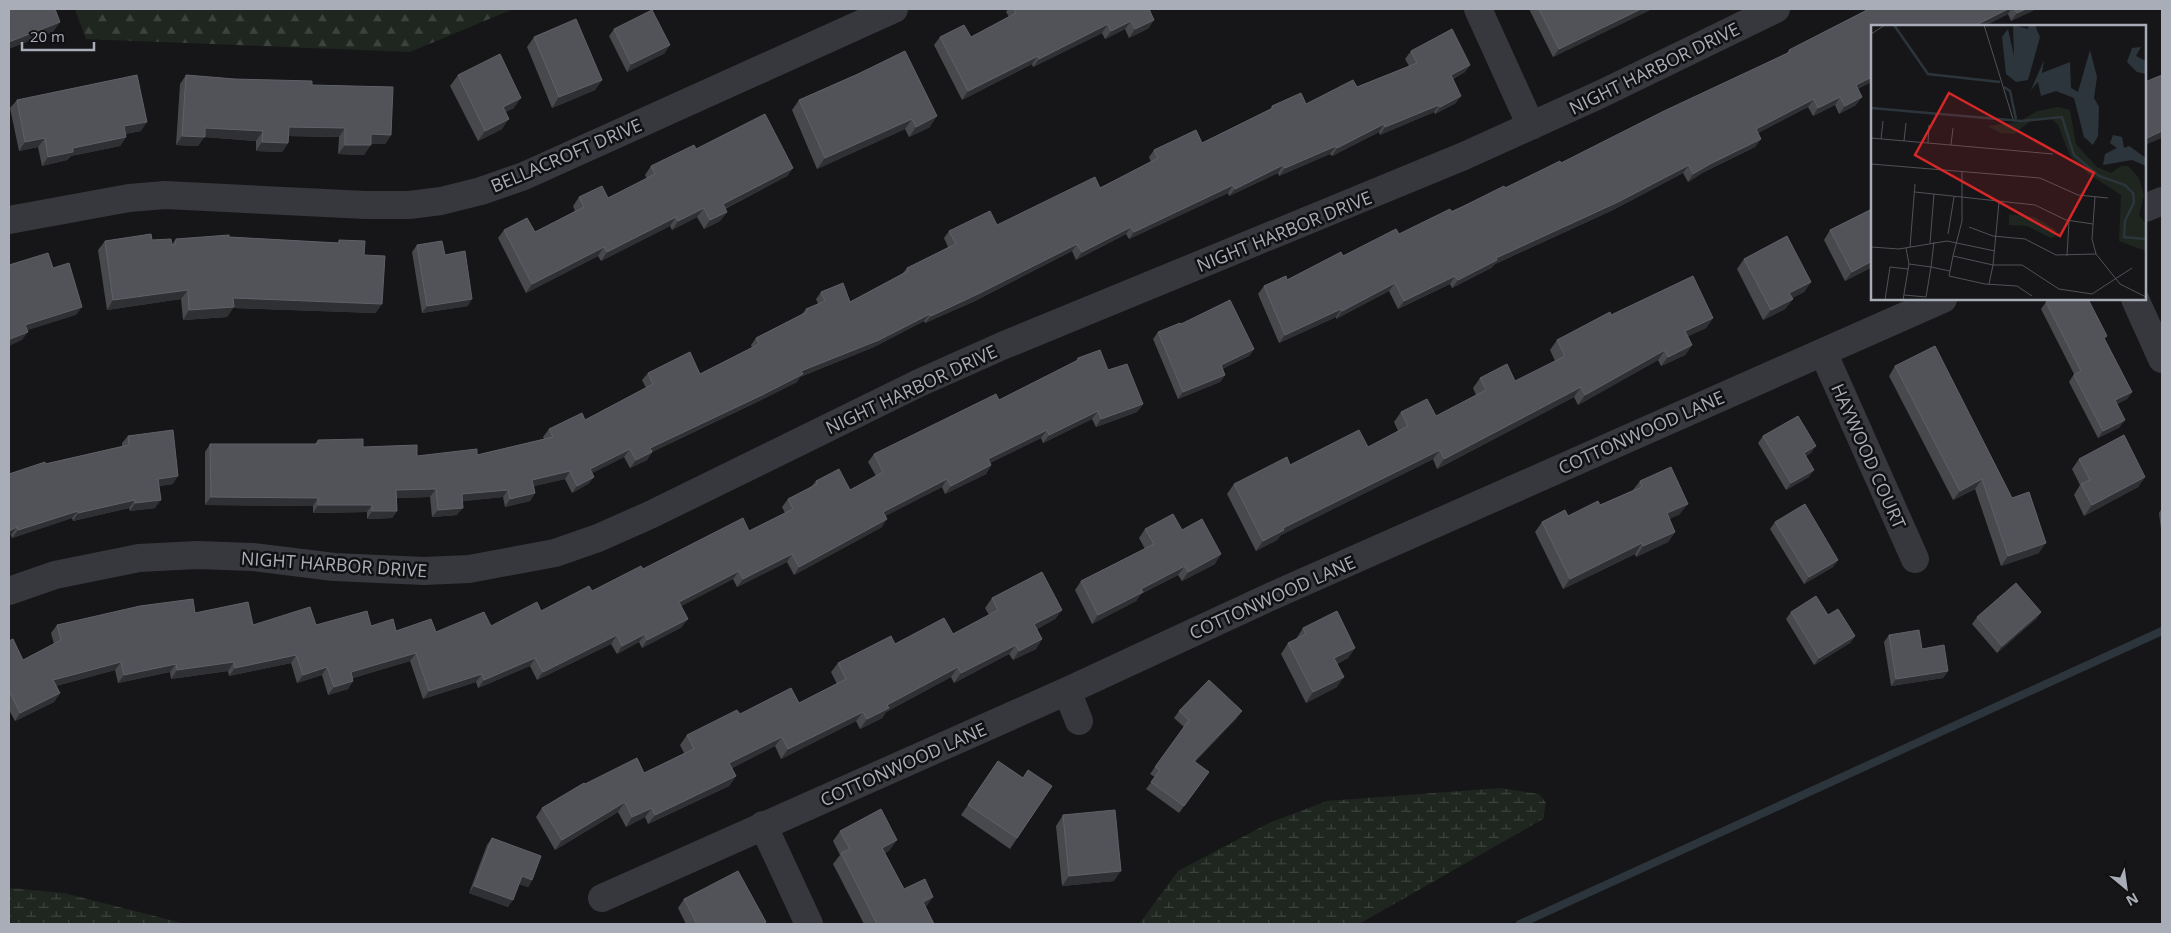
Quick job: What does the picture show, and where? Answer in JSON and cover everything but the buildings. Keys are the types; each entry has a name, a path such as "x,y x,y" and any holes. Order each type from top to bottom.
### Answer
{"street":[{"name":"BELLACROFT DRIVE","path":"9,220 128,198 165,195 364,205 409,205 481,192 533,172 894,9"},
{"path":"1478,9 1531,126"},
{"name":"NIGHT HARBOR DRIVE","path":"9,591 55,574 139,558 197,555 225,556 334,567 424,572 469,569 556,552 598,538 641,519 919,383 1002,346 1380,192 1531,126 1776,9"},
{"path":"2146,208 2162,201"},
{"name":"COTTONWOOD LANE","path":"602,898 1067,691 1281,592 1941,300"},
{"path":"2135,300 2162,359"},
{"name":"HAYWOOD COURT","path":"1823,352 1915,559"},
{"path":"1067,691 1079,721"},
{"path":"763,825 809,924"}],"green space":[{"path":"75,9 513,9 410,52 86,39"},
{"path":"1500,788 1539,794 1546,803 1543,819 1359,924 1139,924 1178,871 1269,823 1327,801"},
{"path":"9,888 64,893 186,924 9,924"}],"waterway":[{"path":"1520,924 2162,631"}]}
